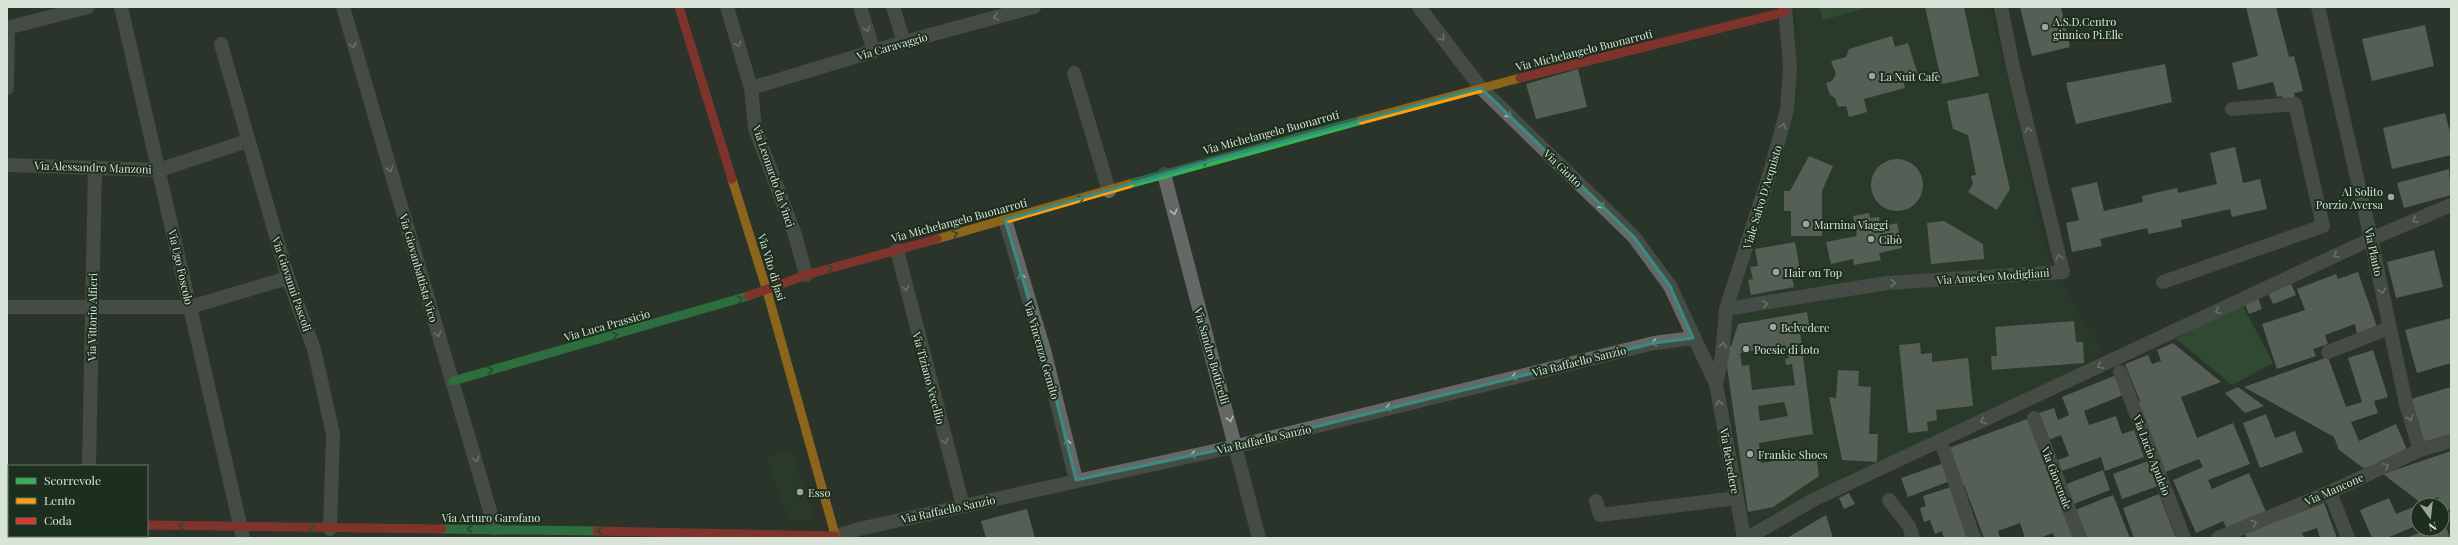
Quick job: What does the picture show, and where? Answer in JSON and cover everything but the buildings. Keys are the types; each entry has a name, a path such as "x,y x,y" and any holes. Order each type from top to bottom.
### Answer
{"street":[{"path":"7,88 8,28 88,7"},
{"name":"Via Ugo Foscolo","path":"121,7 242,532"},
{"name":"Via Giovanbattista Vico","path":"343,7 495,528"},
{"name":"Via Vito di Jasi","path":"679,7 767,291 834,537"},
{"name":"Via Leonardo da Vinci","path":"727,7 750,88 755,128 795,235 806,274"},
{"path":"860,7 874,51"},
{"path":"893,7 904,42"},
{"name":"Via Caravaggio","path":"750,88 1014,10 1034,7"},
{"name":"Via Giotto","path":"1419,7 1480,88 1634,237 1670,286 1693,338 1705,358 1716,384"},
{"name":"Via Amedeo Modigliani","path":"1726,309 1887,283 2063,272 2013,67 2001,7"},
{"name":"Via Plauto","path":"2318,7 2371,239 2406,404 2420,450"},
{"name":"Via Michelangelo Buonarroti","path":"767,291 806,274 1109,191 1164,174 1480,88 1785,9"},
{"name":"Viale Salvo D'Acquisto","path":"1716,384 1722,355 1726,309 1770,176 1787,110 1790,66 1785,9"},
{"name":"Via Giovanni Pascoli","path":"221,44 247,141 288,278 314,349 333,434 330,529"},
{"path":"1074,73 1109,191"},
{"path":"2163,282 2323,226 2295,104 2232,109"},
{"name":"Via Alessandro Manzoni","path":"7,165 158,170 247,141"},
{"name":"Via Vittorio Alfieri","path":"89,465 95,167"},
{"name":"Via Sandro Botticelli","path":"1164,174 1237,446 1259,538"},
{"path":"1747,538 1815,499 2371,239 2451,205"},
{"name":"Via Vincenzo Gemito","path":"1005,220 1044,350 1076,480"},
{"name":"Via Tiziano Vecellio","path":"897,250 911,313 963,506"},
{"path":"7,307 190,307 288,278"},
{"name":"Via Luca Prassicio","path":"453,381 767,291"},
{"path":"2328,352 2389,328"},
{"name":"Via Raffaello Sanzio","path":"834,537 858,528 1237,446 1654,343 1693,338"},
{"name":"Via Lucio Apuleio","path":"2120,372 2184,538"},
{"name":"Via Belvedere","path":"1716,384 1744,538"},
{"name":"Via Giovenale","path":"2034,418 2080,538"},
{"name":"Via Mancone","path":"2218,538 2330,492 2420,450 2451,441"},
{"path":"1944,450 1974,538"},
{"path":"2330,492 2348,538"},
{"path":"1596,501 1600,515 1737,498"},
{"path":"1889,500 1909,526 1913,538"},
{"name":"Via Arturo Garofano","path":"148,525 242,532 330,529 495,528 834,537"}],"highlighted area":[{"path":"1481,88 1634,237 1670,286 1693,338 1654,343 1237,446 1076,480 1044,350 1005,220 1213,160"}],"shaded area":[{"path":"1795,7 1991,7 2049,260 2102,353 2080,370 1746,526 1724,359 1729,321 1793,111 1796,34"},
{"path":"792,449 814,520 788,521 766,457"}],"green space":[{"path":"1819,7 1870,7 1823,20"},
{"path":"2242,304 2273,363 2232,385 2176,339"}],"traffic: fast":[{"path":"1129,184 1362,120"},
{"path":"453,381 748,296"},
{"path":"442,529 597,531"}],"traffic: slow":[{"path":"1362,120 1520,78"},
{"path":"732,179 767,291 836,538"},
{"path":"937,239 1129,184"}],"traffic: jam":[{"path":"679,7 732,179"},
{"path":"1520,78 1785,12"},
{"path":"748,296 806,275 937,239"},
{"path":"148,525 442,529"},
{"path":"597,531 835,536"}],"place":[{"name":"A.S.D.Centro ginnico Pi.Elle","path":"2045,27"},
{"name":"La Nuit Cafè","path":"1872,76"},
{"name":"Al Solito Porzio Aversa","path":"2391,197"},
{"name":"Marnina Viaggi","path":"1806,224"},
{"name":"Cibò","path":"1871,239"},
{"name":"Hair on Top","path":"1776,272"},
{"name":"Belvedere","path":"1773,327"},
{"name":"Poesie di loto","path":"1746,349"},
{"name":"Frankie Shoes","path":"1750,454"},
{"name":"Esso","path":"800,492"}]}
